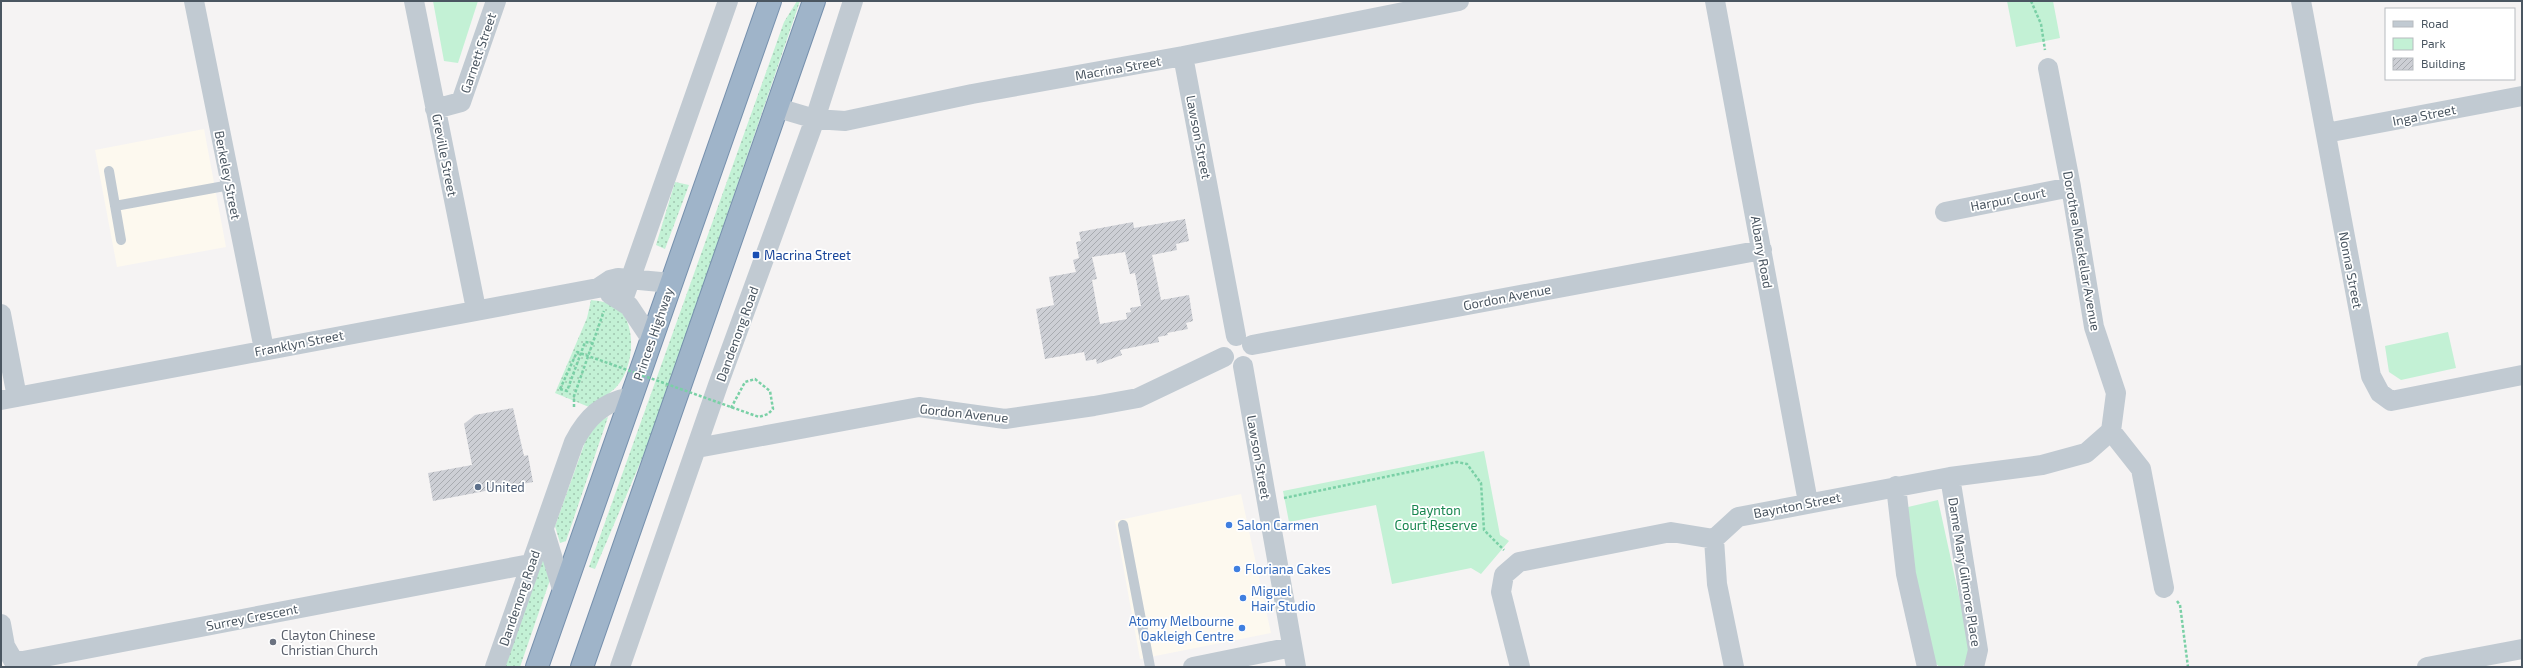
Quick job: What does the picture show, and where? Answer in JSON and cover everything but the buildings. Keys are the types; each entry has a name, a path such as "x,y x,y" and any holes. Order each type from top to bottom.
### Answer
{"highway":[{"name":"Princes Highway","path":"537,667 770,1"},
{"path":"582,667 778,108 814,1"}],"street":[{"name":"Berkeley Street","path":"194,1 264,349"},
{"name":"Greville Street","path":"414,1 476,309"},
{"name":"Garnett Street","path":"435,109 461,102 496,1"},
{"path":"614,304 630,279 728,1"},
{"name":"Dandenong Road","path":"620,667 815,119 853,1"},
{"name":"Macrina Street","path":"778,108 815,119 845,120 972,94 1183,56 1459,1"},
{"name":"Albany Road","path":"1715,1 1808,502"},
{"name":"Nonna Street","path":"2301,1 2372,376 2380,393 2391,401 2522,375"},
{"name":"Lawson Street","path":"1183,56 1244,340"},
{"name":"Dorothea Mackellar Avenue","path":"2048,68 2071,187 2094,327 2116,393 2111,431"},
{"name":"Inga Street","path":"2326,133 2522,96"},
{"name":"Harpur Court","path":"1945,212 2071,187"},
{"name":"Gordon Avenue","path":"1244,340 1762,250"},
{"name":"Franklyn Street","path":"9,398 476,309 598,288 610,280 630,279 671,283"},
{"path":"598,288 651,339"},
{"path":"1,314 9,398"},
{"path":"1244,340 1251,360 1243,366 1230,364 1224,357 1225,344 1244,340"},
{"name":"Gordon Avenue","path":"697,448 919,407 1005,420 1094,406 1138,398 1224,357"},
{"name":"Lawson Street","path":"1243,366 1296,667"},
{"name":"Dandenong Road","path":"495,667 574,442 582,426 599,410 612,401 631,397"},
{"path":"2111,431 2141,469 2164,588"},
{"name":"Baynton Street","path":"1714,539 1738,517 1808,502 1896,486 1950,477 2042,465 2086,453 2111,431"},
{"name":"Dame Mary Gilmore Place","path":"1950,477 1978,650 1974,667"},
{"path":"1896,486 1906,574 1927,667"},
{"name":"Dandenong Road","path":"544,530 564,592"},
{"path":"1520,667 1501,592 1504,575 1518,562 1671,532 1714,539 1717,584 1734,667"},
{"name":"Surrey Crescent","path":"1,624 8,654 13,660 23,661 530,564"},
{"path":"1193,667 1292,647"},
{"path":"2427,667 2522,649"}],"lane":[{"path":"108,171 122,240"},
{"path":"115,206 230,185"},
{"path":"1123,525 1150,667"}],"path":[{"path":"2031,1 2041,24 2048,68"},
{"path":"574,396 592,343 614,304"},
{"path":"592,343 585,342 567,391 560,389 577,352 758,417 768,414 773,409 770,391 755,379 745,382 730,411"},
{"path":"1282,499 1457,462 1467,464 1481,483 1484,530 1518,562"},
{"path":"2164,588 2180,605 2188,667"}],"shaded area":[{"path":"204,129 226,247 117,267 95,150"},
{"path":"1241,494 1271,633 1140,659 1115,521"}],"green space":[{"path":"433,1 478,1 458,63 444,61"},
{"path":"797,1 800,1 652,435 595,569 589,567 784,22"},
{"path":"2007,1 2053,1 2060,38 2016,47"},
{"path":"675,182 689,185 665,249 656,245"},
{"path":"591,300 613,305 622,313 627,322 631,344 628,366 618,385 609,394 589,407 555,393 587,318"},
{"path":"2448,332 2456,368 2401,380 2389,372 2385,346"},
{"path":"608,417 566,541 560,543 555,526 589,431 596,422"},
{"name":"Baynton Court Reserve","path":"1484,451 1500,535 1509,541 1481,574 1471,568 1392,584 1376,505 1289,522 1283,491"},
{"path":"1938,500 1969,642 1968,661 1962,667 1940,667 1932,661 1910,549 1908,507"},
{"path":"545,553 550,580 520,667 503,667"}],"place":[{"name":"Macrina Street","path":"756,255"},
{"name":"United","path":"478,487"},
{"name":"Salon Carmen","path":"1229,525"},
{"name":"Floriana Cakes","path":"1237,569"},
{"name":"Miguel Hair Studio","path":"1243,598"},
{"name":"Atomy Melbourne Oakleigh Centre","path":"1242,628"},
{"name":"Clayton Chinese Christian Church","path":"273,642"}]}
